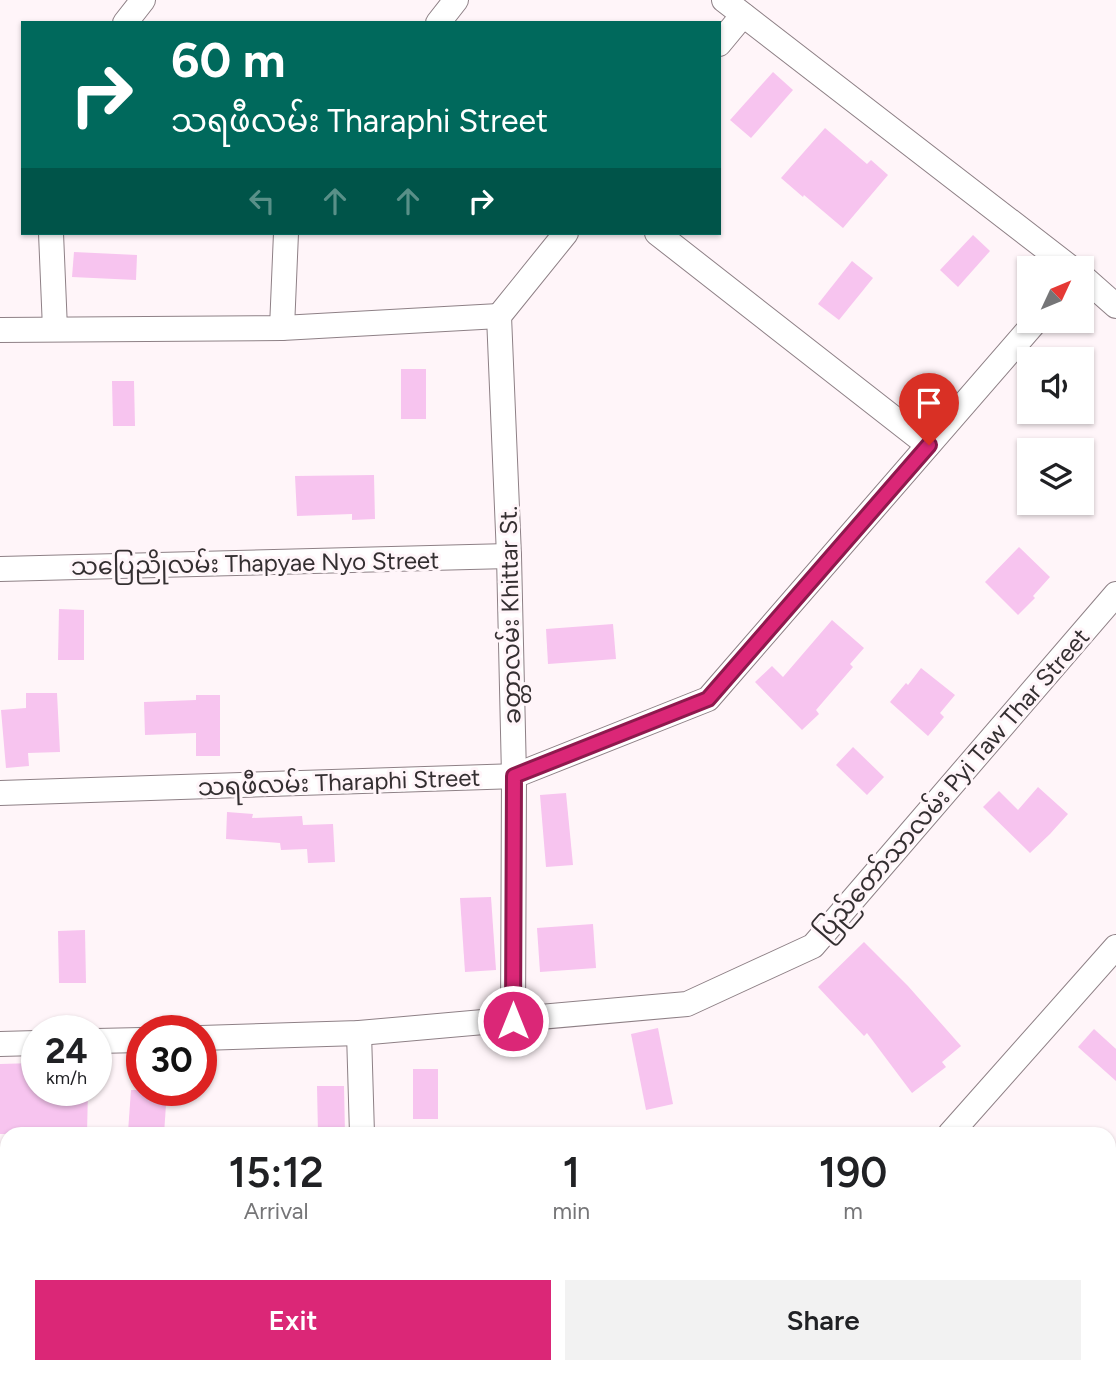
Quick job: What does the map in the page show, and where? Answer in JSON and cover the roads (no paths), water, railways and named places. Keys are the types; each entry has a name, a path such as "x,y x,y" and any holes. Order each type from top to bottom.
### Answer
{"street":[{"path":"127,21 143,0"},
{"path":"440,21 457,0"},
{"path":"721,39 733,8 1055,256"},
{"path":"51,235 55,329"},
{"path":"282,328 286,235"},
{"path":"0,330 282,328 499,316 564,235"},
{"path":"660,235 929,445"},
{"path":"1094,287 1116,306"},
{"name":"ခတ္တာလမ်း Khittar St.","path":"499,316 509,556 514,776 513,1021"},
{"name":"သရဖီလမ်း Tharaphi Street","path":"0,793 514,776 708,699 1026,333"},
{"name":"သပြေညိုလမ်း Thapyae Nyo Street","path":"0,569 509,556"},
{"name":"ပြည်တော်သာလမ်း Pyi Taw Thar Street","path":"217,1037 359,1033 687,1004 813,946 1116,594"},
{"path":"956,1127 1116,947"},
{"path":"359,1033 362,1127"},
{"path":"0,1044 21,1043"}]}
